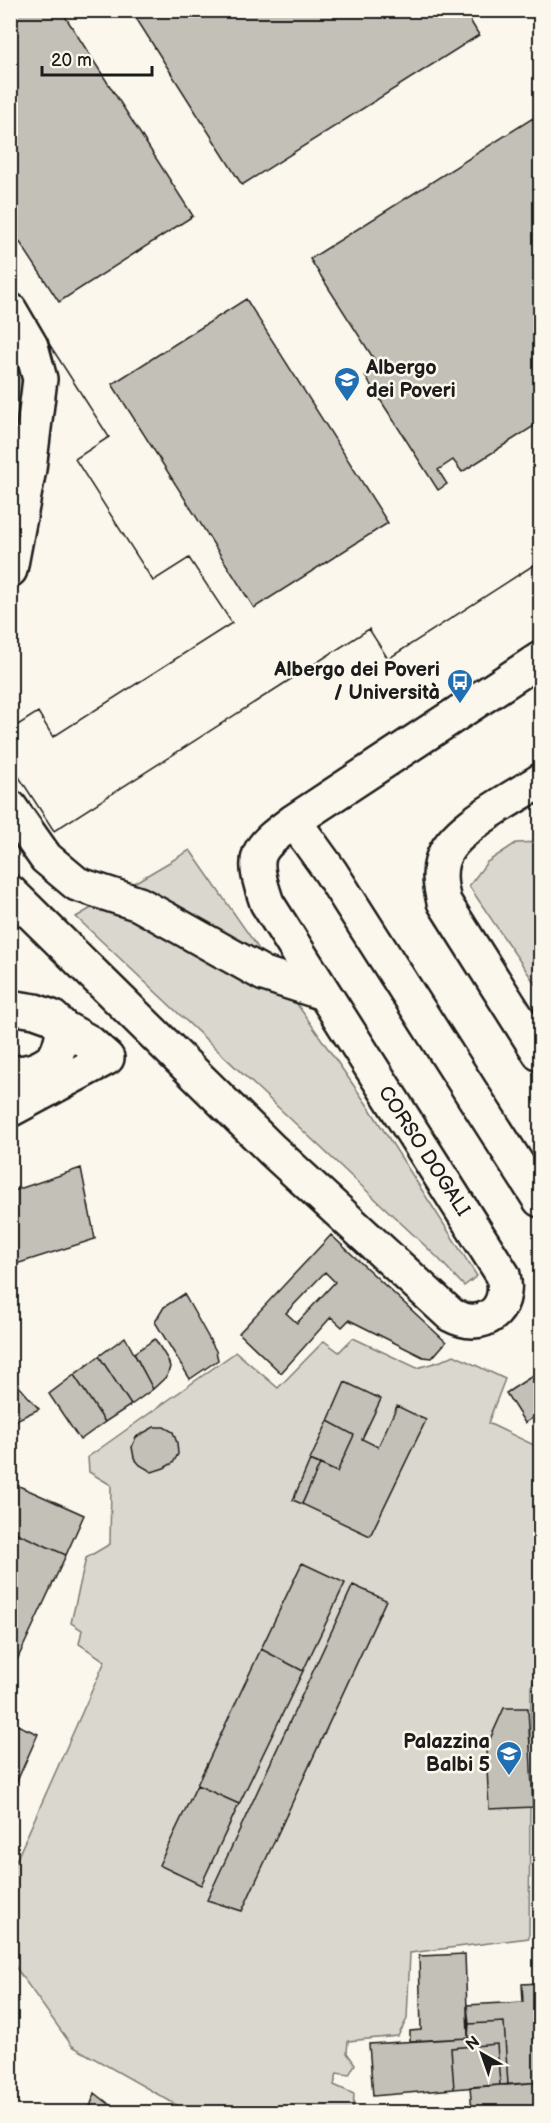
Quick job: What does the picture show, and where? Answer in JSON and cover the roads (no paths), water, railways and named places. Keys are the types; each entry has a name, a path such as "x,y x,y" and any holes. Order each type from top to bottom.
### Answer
{"street":[{"path":"10,310 31,346 40,379 29,469 10,570"},
{"name":"CORSO DOGALI","path":"10,892 272,1150 451,1315 471,1322 482,1320 492,1315 500,1307 506,1286 503,1275 267,903 258,867 258,855 265,842 294,820 540,659"},
{"path":"540,781 467,828 452,843 442,861 439,882 444,902 540,1054"},
{"path":"10,807 46,858 77,884 139,904 264,974 323,993"},
{"path":"294,820 330,871 540,1200"},
{"path":"10,1007 35,1011 52,1017 107,1058 10,1110"},
{"path":"10,1072 20,1074 45,1065 56,1055 64,1028"}],"place":[{"name":"Albergo dei Poveri","path":"347,403"},
{"name":"Albergo dei Poveri / Università","path":"460,705"},
{"name":"Palazzina Balbi 5","path":"509,1777"}]}
